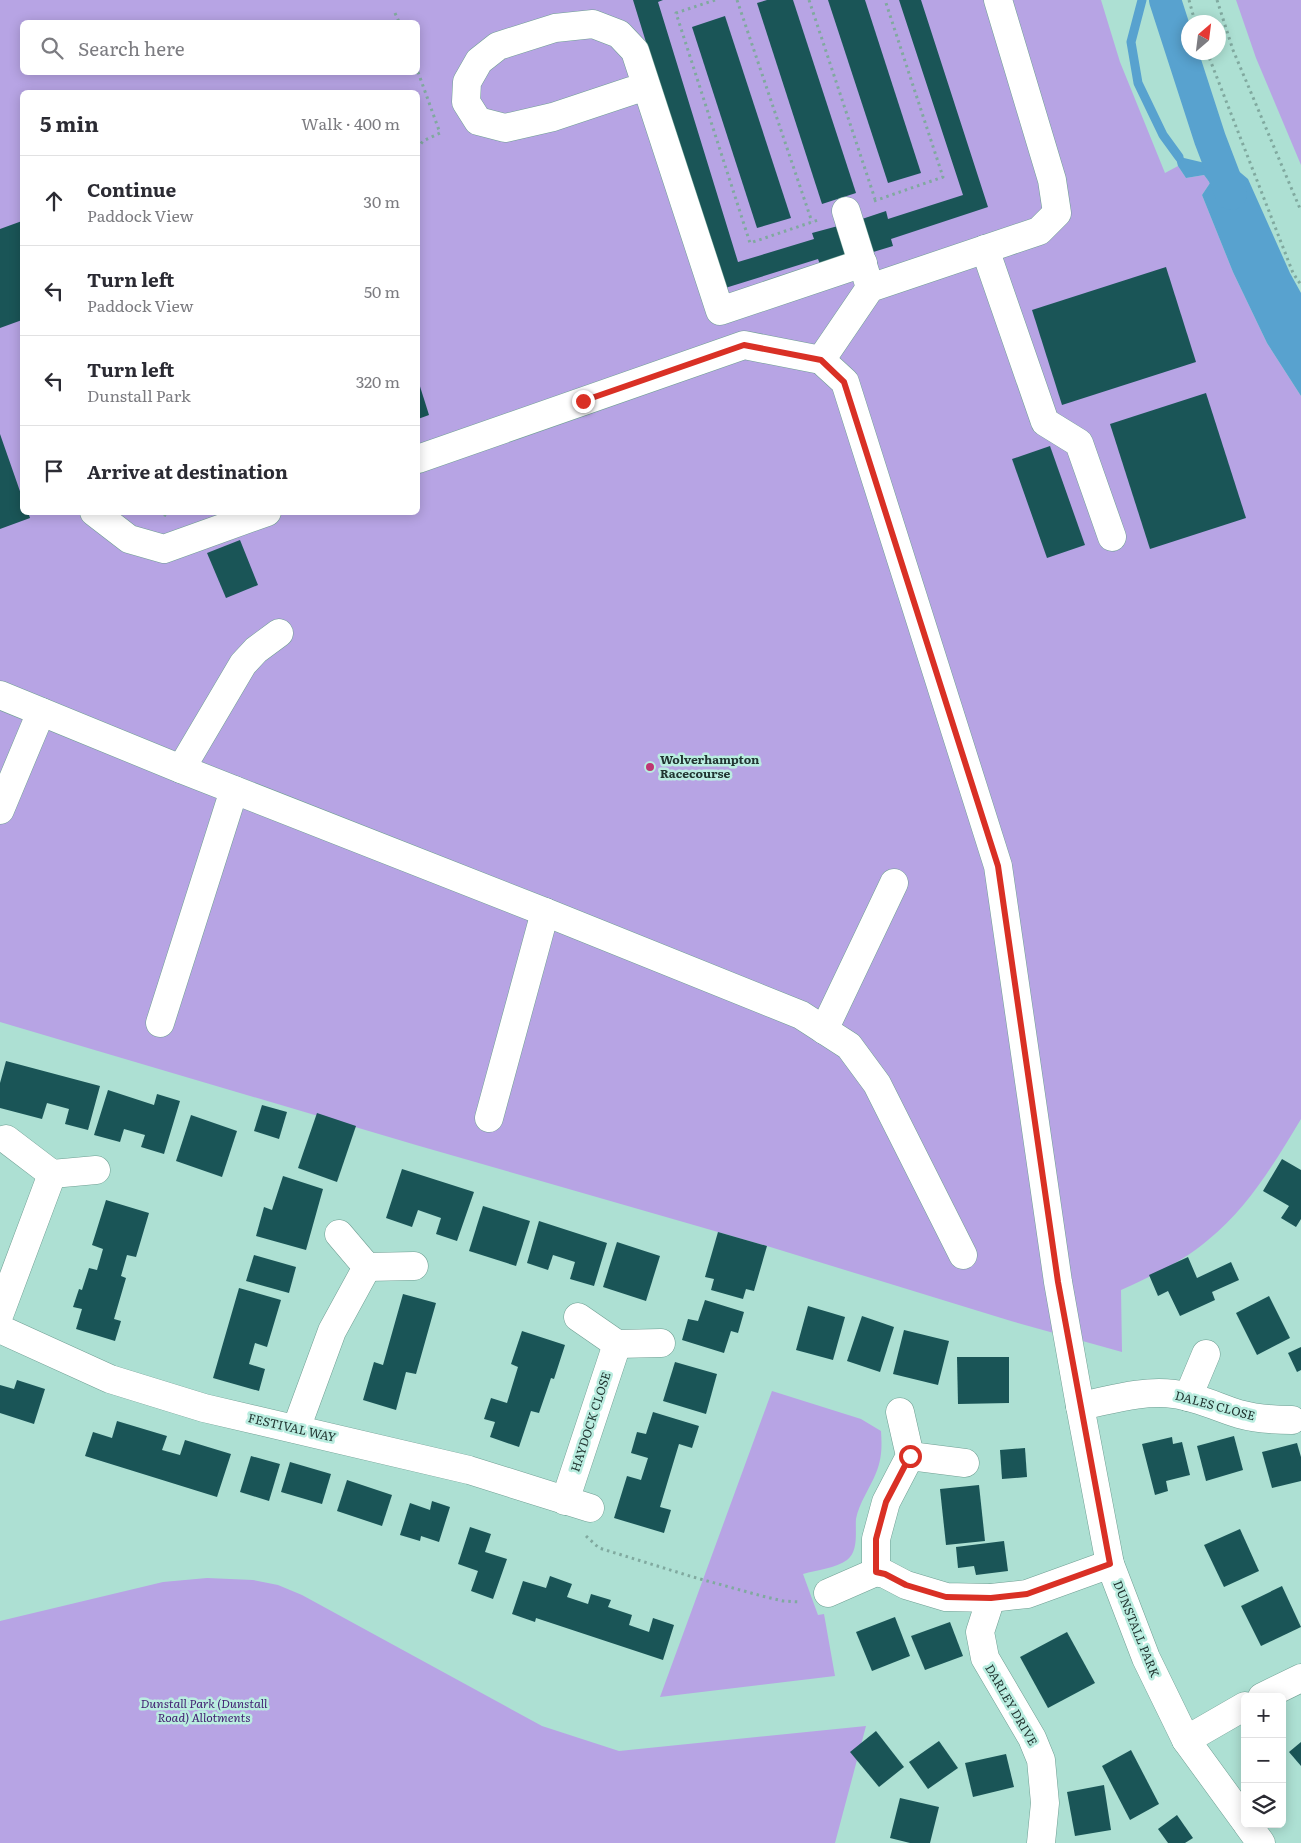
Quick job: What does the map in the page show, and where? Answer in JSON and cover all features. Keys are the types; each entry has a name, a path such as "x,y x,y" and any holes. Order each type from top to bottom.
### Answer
{"street":[{"path":"646,86 553,117 505,128 478,121 466,102 467,82 479,62 498,46 555,28 593,24 619,34 635,51 720,311 985,249 1039,231 1057,213 1052,180 998,0"},
{"path":"420,458 744,345 821,360 866,276 846,211"},
{"path":"985,249 1044,422 1079,443 1112,537"},
{"name":"DUNSTALL PARK","path":"821,360 844,382 998,866 1058,1282 1110,1564 1146,1658 1186,1740 1241,1816"},
{"path":"98,515 129,539 164,549 259,515"},
{"path":"181,769 243,664 256,650 279,633"},
{"path":"0,695 181,769 801,1015 849,1046 877,1084 963,1255"},
{"path":"0,810 42,712"},
{"path":"160,1023 234,790"},
{"path":"824,1030 894,883"},
{"path":"490,1118 545,912"},
{"path":"6,1139 52,1174 96,1170"},
{"path":"0,1313 52,1174"},
{"path":"338,1234 367,1267 414,1266"},
{"path":"296,1429 332,1332 367,1267"},
{"path":"578,1317 617,1344 661,1343"},
{"name":"FESTIVAL WAY","path":"0,1329 110,1379 204,1408 469,1470 577,1504"},
{"name":"HAYDOCK CLOSE","path":"577,1504 617,1344"},
{"path":"1188,1397 1206,1354"},
{"name":"DALES CLOSE","path":"1080,1406 1151,1392 1203,1400 1240,1414 1265,1419 1292,1420"},
{"path":"876,1572 876,1539 886,1502 910,1456 900,1412"},
{"path":"910,1456 965,1463"},
{"path":"828,1593 876,1572 885,1574 906,1585 946,1597 991,1598 1027,1594 1110,1564"},
{"name":"DARLEY DRIVE","path":"991,1598 980,1632 985,1658 1032,1738 1041,1760 1045,1803 1041,1843"},
{"path":"1270,1693 1301,1678"},
{"path":"1186,1740 1241,1708"},
{"path":"1250,1828 1261,1843"}],"path":[{"path":"715,0 676,13 750,243 943,178 885,0"},
{"path":"737,0 812,222"},
{"path":"809,0 876,200"},
{"path":"1189,0 1193,15"},
{"path":"1217,0 1233,50 1301,211"},
{"path":"395,13 398,20"},
{"path":"1210,60 1293,273 1301,285"},
{"path":"419,75 440,133 423,141 420,145"},
{"path":"577,1504 583,1529 588,1540 598,1548 693,1577 783,1601 800,1602 828,1593"}],"green space":[{"name":"Wolverhampton Racecourse","path":"0,0 1101,0 1120,62 1165,173 1178,166 1186,178 1204,175 1210,183 1202,195 1233,272 1267,343 1301,396 1301,1119 1260,1184 1236,1214 1198,1248 1177,1262 1121,1290 1122,1352 1011,1321 767,1246 0,1022"},
{"path":"1236,0 1301,0 1301,165 1256,58"},
{"path":"772,1391 861,1419 881,1431 879,1463 857,1513 855,1546 851,1556 837,1565 803,1574 818,1615 824,1614 835,1676 660,1697"},
{"name":"Dunstall Park (Dunstall Road) Allotments","path":"207,1578 253,1580 278,1585 302,1595 542,1726 619,1751 866,1726 835,1843 0,1843 0,1621 163,1582"}],"water":[{"path":"1173,148 1184,158 1205,163 1216,152 1248,179 1290,273 1301,293 1301,396 1267,343 1233,272 1202,195 1210,183 1204,175 1186,178 1178,166"}],"building":[{"path":"633,0 663,0 658,2 738,262 814,239 812,233 838,226 848,259 821,267 818,259 722,289"},
{"path":"767,0 793,0 856,193 822,204 757,3"},
{"path":"828,0 865,0 921,173 888,183"},
{"path":"899,0 921,0 988,207 891,239 893,246 870,253 859,220 886,211 888,219 963,195"},
{"path":"725,16 791,218 757,228 692,27"},
{"path":"20,222 20,321 0,328 0,229"},
{"path":"1166,267 1196,362 1062,405 1032,310"},
{"path":"420,386 429,415 420,418"},
{"path":"1206,393 1246,518 1150,549 1110,424"},
{"path":"0,434 20,491 20,515 29,515 30,518 0,529"},
{"path":"1050,446 1085,545 1047,558 1012,459"},
{"path":"240,540 258,585 226,598 207,553"},
{"path":"6,1061 100,1086 88,1130 65,1124 69,1109 47,1103 42,1119 0,1108 0,1083"},
{"path":"108,1090 154,1105 157,1094 180,1101 164,1154 141,1147 145,1135 124,1129 120,1142 94,1135"},
{"path":"262,1105 287,1112 279,1139 254,1131"},
{"path":"317,1113 356,1126 337,1182 298,1168"},
{"path":"191,1115 237,1131 222,1177 176,1161"},
{"path":"1282,1159 1301,1170 1301,1219 1296,1227 1281,1218 1289,1206 1263,1191"},
{"path":"402,1169 474,1192 457,1241 436,1234 441,1218 418,1210 412,1227 386,1218"},
{"path":"283,1176 323,1189 306,1250 256,1236 264,1207 272,1210"},
{"path":"106,1200 149,1213 136,1257 127,1255 121,1276 126,1278 114,1319 121,1321 115,1341 76,1329 82,1309 73,1307 79,1289 82,1290 89,1268 97,1270 103,1249 92,1245"},
{"path":"483,1206 530,1221 516,1266 469,1251"},
{"path":"539,1221 607,1243 594,1286 570,1279 575,1262 553,1255 548,1270 527,1263"},
{"path":"718,1232 767,1246 754,1291 746,1289 743,1299 711,1290 714,1279 705,1277"},
{"path":"617,1242 660,1256 646,1301 603,1287"},
{"path":"254,1255 296,1267 289,1293 246,1281"},
{"path":"1188,1257 1197,1278 1231,1262 1239,1280 1212,1292 1215,1300 1180,1316 1168,1291 1158,1296 1149,1275"},
{"path":"239,1288 281,1300 267,1347 255,1343 249,1364 265,1369 259,1391 213,1378"},
{"path":"403,1294 436,1303 416,1374 406,1372 396,1410 363,1400 374,1362 383,1365"},
{"path":"1269,1296 1290,1338 1257,1355 1236,1313"},
{"path":"705,1300 744,1312 738,1333 731,1331 724,1353 682,1340 688,1319 698,1321"},
{"path":"808,1306 845,1317 833,1360 796,1350"},
{"path":"862,1316 894,1327 880,1372 847,1361"},
{"path":"904,1330 949,1341 938,1385 893,1374"},
{"path":"522,1331 565,1345 554,1379 551,1378 539,1413 531,1411 519,1447 490,1437 495,1422 484,1419 491,1398 507,1403 518,1367 511,1364"},
{"path":"1301,1347 1301,1370 1297,1372 1288,1353"},
{"path":"957,1357 1009,1357 1009,1403 958,1404"},
{"path":"675,1362 717,1374 706,1414 663,1401"},
{"path":"17,1380 45,1389 34,1424 0,1413 0,1385 14,1389"},
{"path":"653,1412 699,1426 692,1448 679,1444 660,1507 671,1510 664,1533 614,1518 627,1476 641,1480 648,1458 631,1453 637,1432 646,1434"},
{"path":"117,1421 167,1436 162,1450 180,1455 185,1440 231,1454 217,1497 85,1456 93,1432 112,1438"},
{"path":"1234,1436 1243,1470 1206,1481 1197,1446"},
{"path":"1172,1437 1173,1444 1182,1442 1190,1475 1166,1481 1168,1491 1155,1495 1142,1444"},
{"path":"1297,1443 1301,1457 1301,1481 1272,1488 1262,1452"},
{"path":"1025,1448 1027,1477 1002,1479 1000,1450"},
{"path":"251,1456 280,1464 269,1501 240,1492"},
{"path":"290,1462 331,1474 322,1504 281,1492"},
{"path":"347,1480 392,1495 382,1526 337,1511"},
{"path":"979,1485 985,1541 946,1545 940,1489"},
{"path":"432,1501 450,1507 439,1542 421,1536 420,1541 400,1535 410,1503 430,1510"},
{"path":"470,1527 491,1534 485,1552 507,1559 493,1599 471,1591 478,1571 458,1564"},
{"path":"1240,1529 1259,1571 1224,1587 1204,1545"},
{"path":"1004,1541 1008,1571 976,1575 974,1566 958,1568 956,1547"},
{"path":"550,1576 572,1584 567,1597 588,1604 591,1594 611,1600 608,1607 632,1615 629,1625 649,1632 653,1618 674,1625 663,1660 536,1618 535,1622 512,1614 523,1581 546,1588"},
{"path":"1282,1586 1301,1627 1261,1646 1241,1606"},
{"path":"895,1617 910,1656 872,1671 856,1632"},
{"path":"950,1622 963,1656 925,1670 911,1636"},
{"path":"1067,1632 1095,1683 1048,1708 1020,1657"},
{"path":"876,1731 904,1767 879,1787 850,1752"},
{"path":"939,1741 958,1768 928,1789 909,1762"},
{"path":"1301,1742 1301,1766 1289,1752"},
{"path":"1131,1750 1159,1804 1130,1820 1102,1766"},
{"path":"1006,1754 1014,1787 973,1797 965,1763"},
{"path":"1104,1785 1111,1830 1075,1836 1067,1792"},
{"path":"900,1798 939,1807 930,1843 910,1843 890,1838"},
{"path":"1177,1815 1193,1838 1185,1843 1168,1843 1158,1829"}],"waterway":[{"path":"1142,0 1131,42 1138,83 1163,135 1179,157"},
{"path":"1165,0 1210,139 1231,194"}],"place":[{"name":"Wolverhampton Racecourse","path":"650,767"}],"route":[{"path":"583,401 744,345 821,360 844,382 998,866 1058,1282 1110,1564 1027,1594 991,1598 946,1597 906,1585 885,1574 876,1572 876,1539 886,1502 910,1456"}]}
